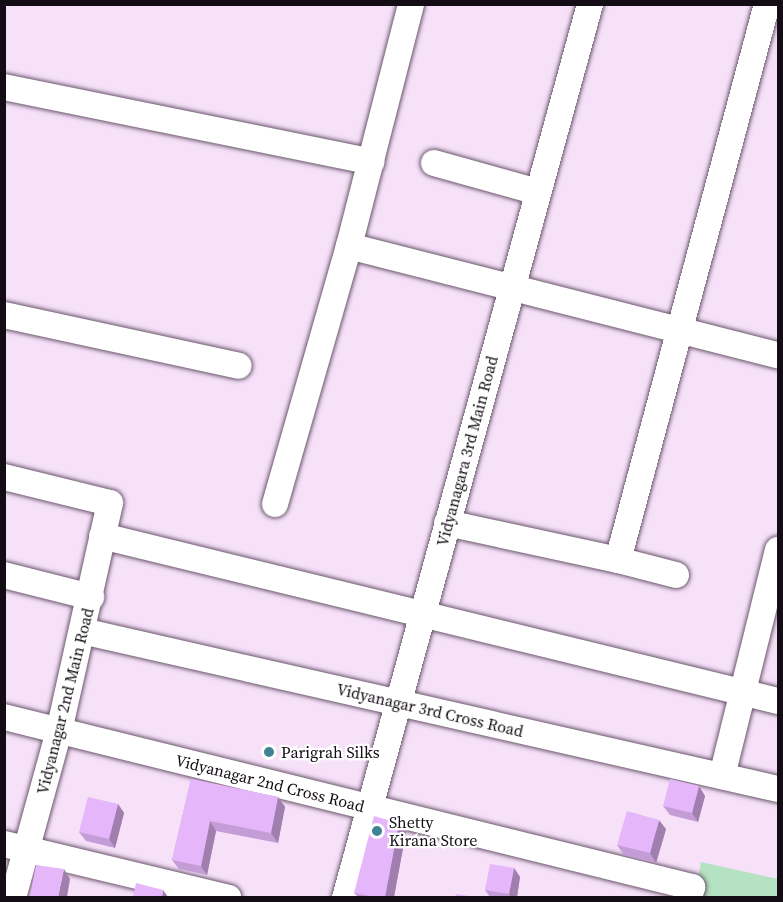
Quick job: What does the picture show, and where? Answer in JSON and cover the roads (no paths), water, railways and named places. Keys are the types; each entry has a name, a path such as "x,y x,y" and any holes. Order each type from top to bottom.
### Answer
{"street":[{"path":"275,504 349,246 411,4"},
{"name":"Vidyanagara 3rd Main Road","path":"345,897 590,4"},
{"path":"618,560 767,4"},
{"path":"4,87 370,162"},
{"path":"434,163 538,192"},
{"path":"349,246 778,355"},
{"path":"4,315 239,366"},
{"name":"Vidyanagar 2nd Main Road","path":"4,477 110,503 91,597 59,731 15,846 14,897"},
{"path":"447,523 676,575"},
{"path":"102,536 778,701"},
{"path":"722,776 744,693 771,616 778,550"},
{"path":"4,575 91,597"},
{"name":"Vidyanagar 3rd Cross Road","path":"82,631 778,789"},
{"name":"Vidyanagar 2nd Cross Road","path":"4,717 369,807 682,890"},
{"path":"15,846 229,897"}],"place":[{"name":"Parigrah Silks","path":"269,752"},
{"name":"Shetty Kirana Store","path":"377,831"}]}
